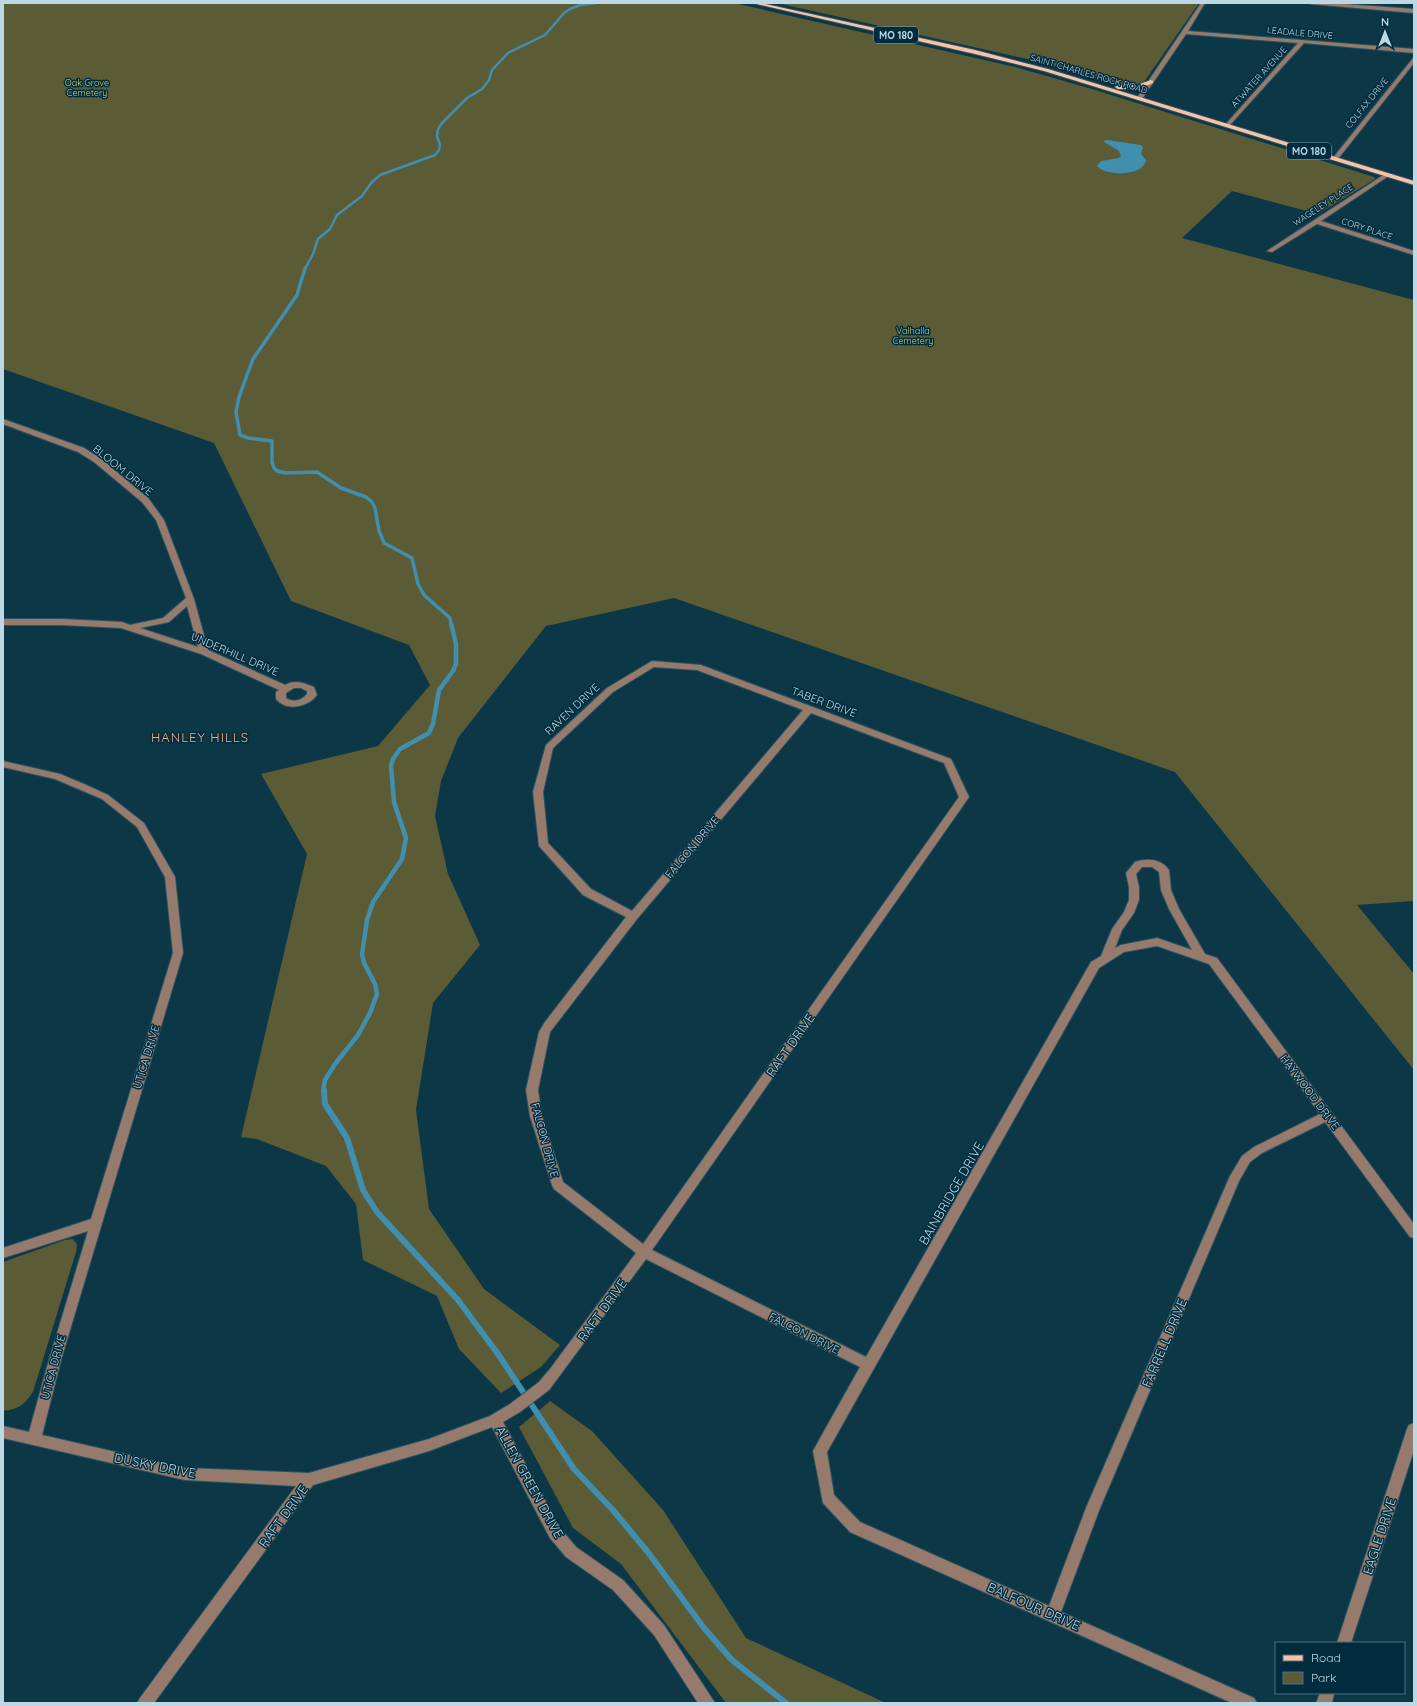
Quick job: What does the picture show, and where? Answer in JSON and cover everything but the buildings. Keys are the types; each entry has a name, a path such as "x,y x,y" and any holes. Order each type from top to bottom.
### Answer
{"main road":[{"name":"SAINT CHARLES ROCK ROAD","path":"754,3 975,52 1100,86 1414,183"},
{"path":"1100,86 1133,88 1151,82"}],"street":[{"path":"1140,98 1185,32 1202,3"},
{"path":"1312,3 1414,11"},
{"name":"LEADALE DRIVE","path":"1185,32 1414,51"},
{"name":"ATWATER AVENUE","path":"1228,125 1303,41"},
{"name":"COLFAX DRIVE","path":"1335,159 1414,59"},
{"name":"WAGELEY PLACE","path":"1270,251 1387,175"},
{"name":"CORY PLACE","path":"1315,222 1414,254"},
{"name":"BLOOM DRIVE","path":"3,421 82,450 97,460 145,500 160,520 190,599 204,652"},
{"name":"UNDERHILL DRIVE","path":"129,627 166,620 190,599"},
{"name":"UNDERHILL DRIVE","path":"3,622 62,622 122,625 204,652 285,689"},
{"name":"TABER DRIVE","path":"652,664 698,667 948,761 964,797"},
{"name":"RAVEN DRIVE","path":"633,916 587,892 543,844 538,792 549,747 610,690 652,664"},
{"name":"FALCON DRIVE","path":"809,709 633,916 549,1025 532,1090 536,1116 558,1185 644,1252 869,1365"},
{"name":"UTICA DRIVE","path":"3,764 57,776 105,797 141,825 170,877 178,953 55,1360 34,1438"},
{"name":"RAFT DRIVE","path":"146,1703 309,1480 430,1445 495,1420 515,1408 544,1386 644,1252 964,797"},
{"name":"HAYWOOD DRIVE","path":"1105,959 1117,929 1129,913 1134,900 1134,887 1131,873 1139,864 1154,863 1164,870 1166,890 1171,903 1201,957"},
{"name":"HAYWOOD DRIVE","path":"1157,942 1213,961 1414,1232"},
{"name":"BAINBRIDGE DRIVE","path":"828,1498 820,1451 1095,965 1121,949 1157,942"},
{"name":"FARRELL DRIVE","path":"1053,1615 1093,1508 1234,1179 1246,1159 1258,1150 1327,1116"},
{"path":"3,1254 96,1223"},
{"name":"ALLEN GREEN DRIVE","path":"495,1420 555,1533 571,1552 618,1585 659,1630 707,1703"},
{"name":"EAGLE DRIVE","path":"1344,1642 1414,1429"},
{"name":"DUSKY DRIVE","path":"3,1432 185,1474 309,1480"},
{"name":"BALFOUR DRIVE","path":"828,1498 854,1527 1249,1703"}],"green space":[{"name":"Valhalla Cemetery","path":"3,3 734,3 1015,67 1092,89 1374,177 1375,179 1318,214 1232,191 1182,238 1414,300 1414,901 1357,905 1414,974 1414,1070 1175,772 674,598 546,626 458,738 441,781 435,816 448,874 480,945 433,1003 416,1110 429,1209 484,1289 560,1345 541,1367 501,1393 459,1349 437,1296 363,1260 356,1204 326,1166 257,1139 241,1137 307,854 261,774 378,746 430,685 409,645 291,601 214,443 3,369"},
{"path":"777,3 1199,3 1144,82 1136,86 1120,86 1049,64"},
{"path":"73,1239 77,1244 76,1252 33,1392 21,1406 3,1411 3,1262 65,1240"},
{"path":"550,1401 592,1431 663,1510 746,1638 886,1703 726,1703 621,1564 573,1528 519,1427"}],"water":[{"path":"1107,140 1141,145 1143,147 1141,154 1146,160 1144,165 1132,172 1124,173 1102,170 1097,166 1101,161 1119,158 1121,156 1119,151 1104,142"}],"waterway":[{"path":"305,269 313,254 318,239 330,229 337,215 362,196 371,183 380,175 435,155 439,150 440,145 437,136 438,129 442,123 467,98 482,89 489,80 492,70 508,53 545,35 564,13 570,9 580,5 596,3"},
{"path":"305,268 297,295 253,359 239,397 236,412 240,435 248,438 272,441 272,462 277,471 286,473 317,472 341,488 366,497 372,502 375,508 379,531 384,543 412,558 418,584 424,595 450,618 451,624"},
{"path":"323,1091 325,1080 335,1064 358,1035 370,1013 377,994 375,984 364,963 362,954 367,920 373,902 402,859 406,838 394,802 391,766 393,759 400,749 429,733 433,724 439,690 453,671 456,664 456,644 451,623"},
{"path":"324,1090 325,1104 347,1138 363,1190 377,1212 458,1300 498,1354 574,1469 612,1509 647,1551 704,1628 732,1660 786,1703"}],"district":[{"name":"HANLEY HILLS","path":"200,737"}],"park label":[{"name":"Oak Grove Cemetery","path":"87,88"}]}
